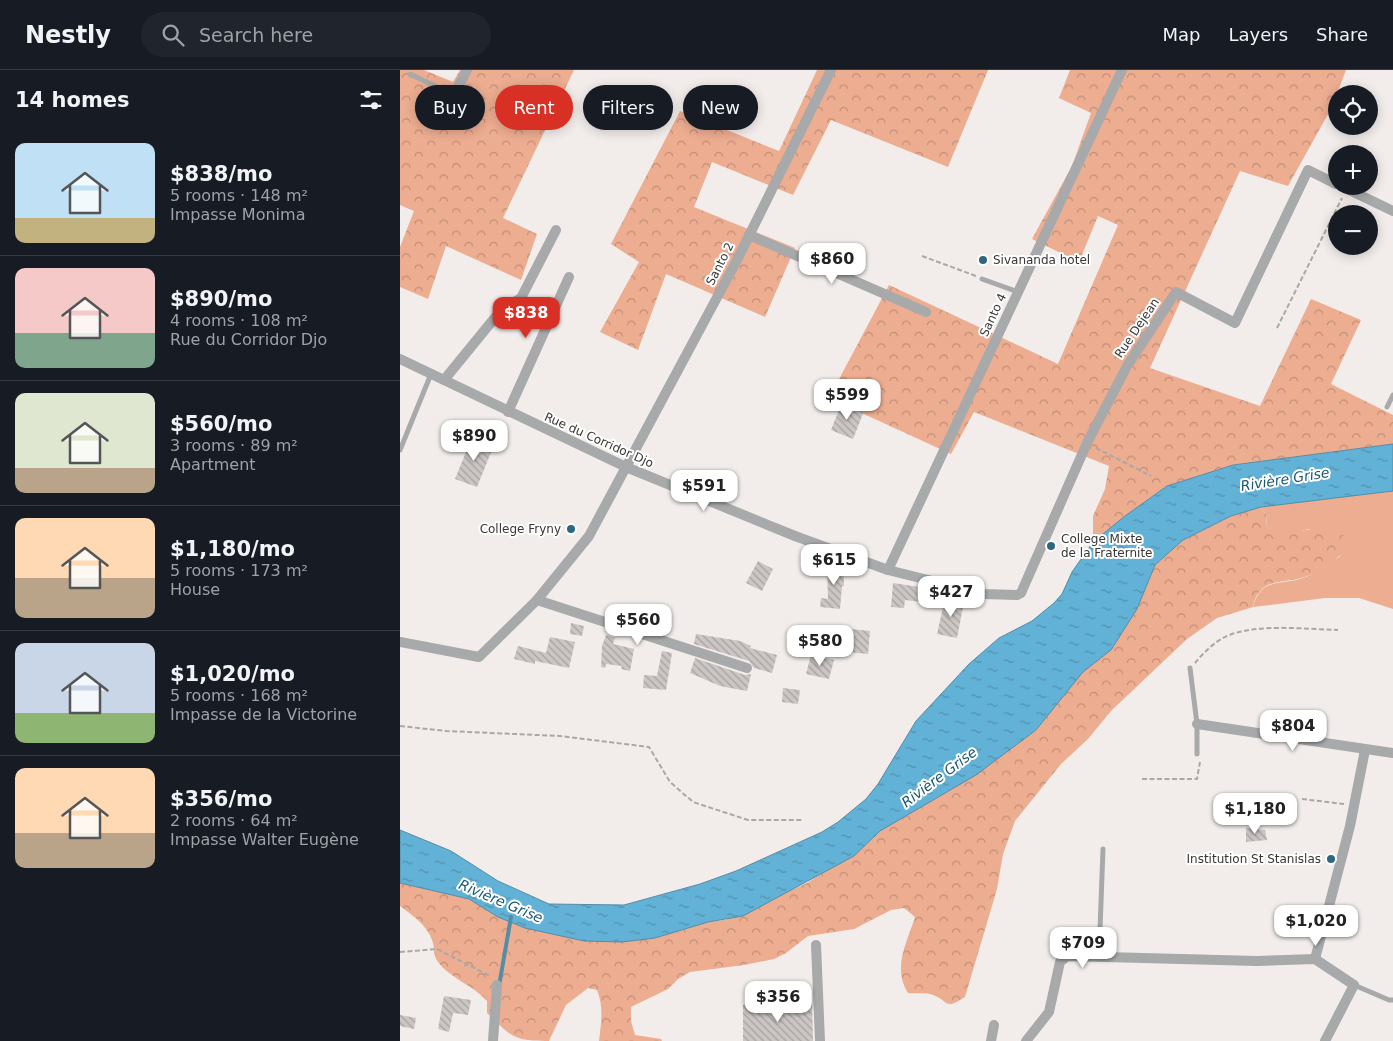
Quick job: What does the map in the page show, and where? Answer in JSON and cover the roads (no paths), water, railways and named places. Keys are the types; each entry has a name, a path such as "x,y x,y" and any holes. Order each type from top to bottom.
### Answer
{"street":[{"path":"459,85 467,70"},
{"name":"Santo 2","path":"400,642 480,657 538,600 589,536 749,235 831,70"},
{"name":"Santo 4","path":"888,570 1122,70"},
{"name":"Rue Dejean","path":"1021,593 1087,444 1127,366 1176,292 1235,323 1308,170 1328,180"},
{"path":"1358,195 1393,212"},
{"path":"444,380 502,309 521,298 556,230"},
{"path":"749,235 926,312"},
{"path":"508,412 569,277"},
{"name":"Rue du Corridor Djo","path":"400,359 626,467 795,536 888,570 984,594 1017,595 1021,593"},
{"path":"538,600 747,668"},
{"path":"1197,724 1393,753"},
{"path":"1315,959 1354,806 1365,750"},
{"path":"816,945 820,1041"},
{"path":"1026,1041 1049,1012 1061,959 1067,956 1257,961 1315,959 1354,985 1325,1041"},
{"path":"493,1041 497,985"},
{"path":"991,1041 994,1025"}],"lane":[{"path":"410,74 433,85"},
{"path":"982,279 1018,292"},
{"path":"400,450 430,374"},
{"path":"1387,407 1393,395"},
{"path":"1190,668 1197,724 1197,754"},
{"path":"1099,957 1103,849"},
{"path":"1354,985 1388,1000 1393,1000"}],"water":[{"name":"Rivière Grise","path":"1393,444 1393,491 1261,507 1231,516 1183,540 1155,565 1137,609 1111,650 1083,672 1036,730 976,775 880,831 854,856 743,916 708,922 655,938 622,942 584,941 525,928 498,917 469,899 400,883 400,830 451,851 498,881 549,904 624,905 700,884 736,871 822,832 838,822 866,799 878,784 916,721 969,664 999,638 1032,621 1054,603 1062,594 1072,572 1093,542 1167,486 1233,465"}],"waterway":[{"name":"Rivière Grise","path":"499,986 511,917"}],"place":[{"name":"Sivananda hotel","path":"983,260"},
{"name":"College Fryny","path":"571,529"},
{"name":"College Mixte de la Fraternite","path":"1051,546"},
{"name":"Institution St Stanislas","path":"1331,859"}]}
